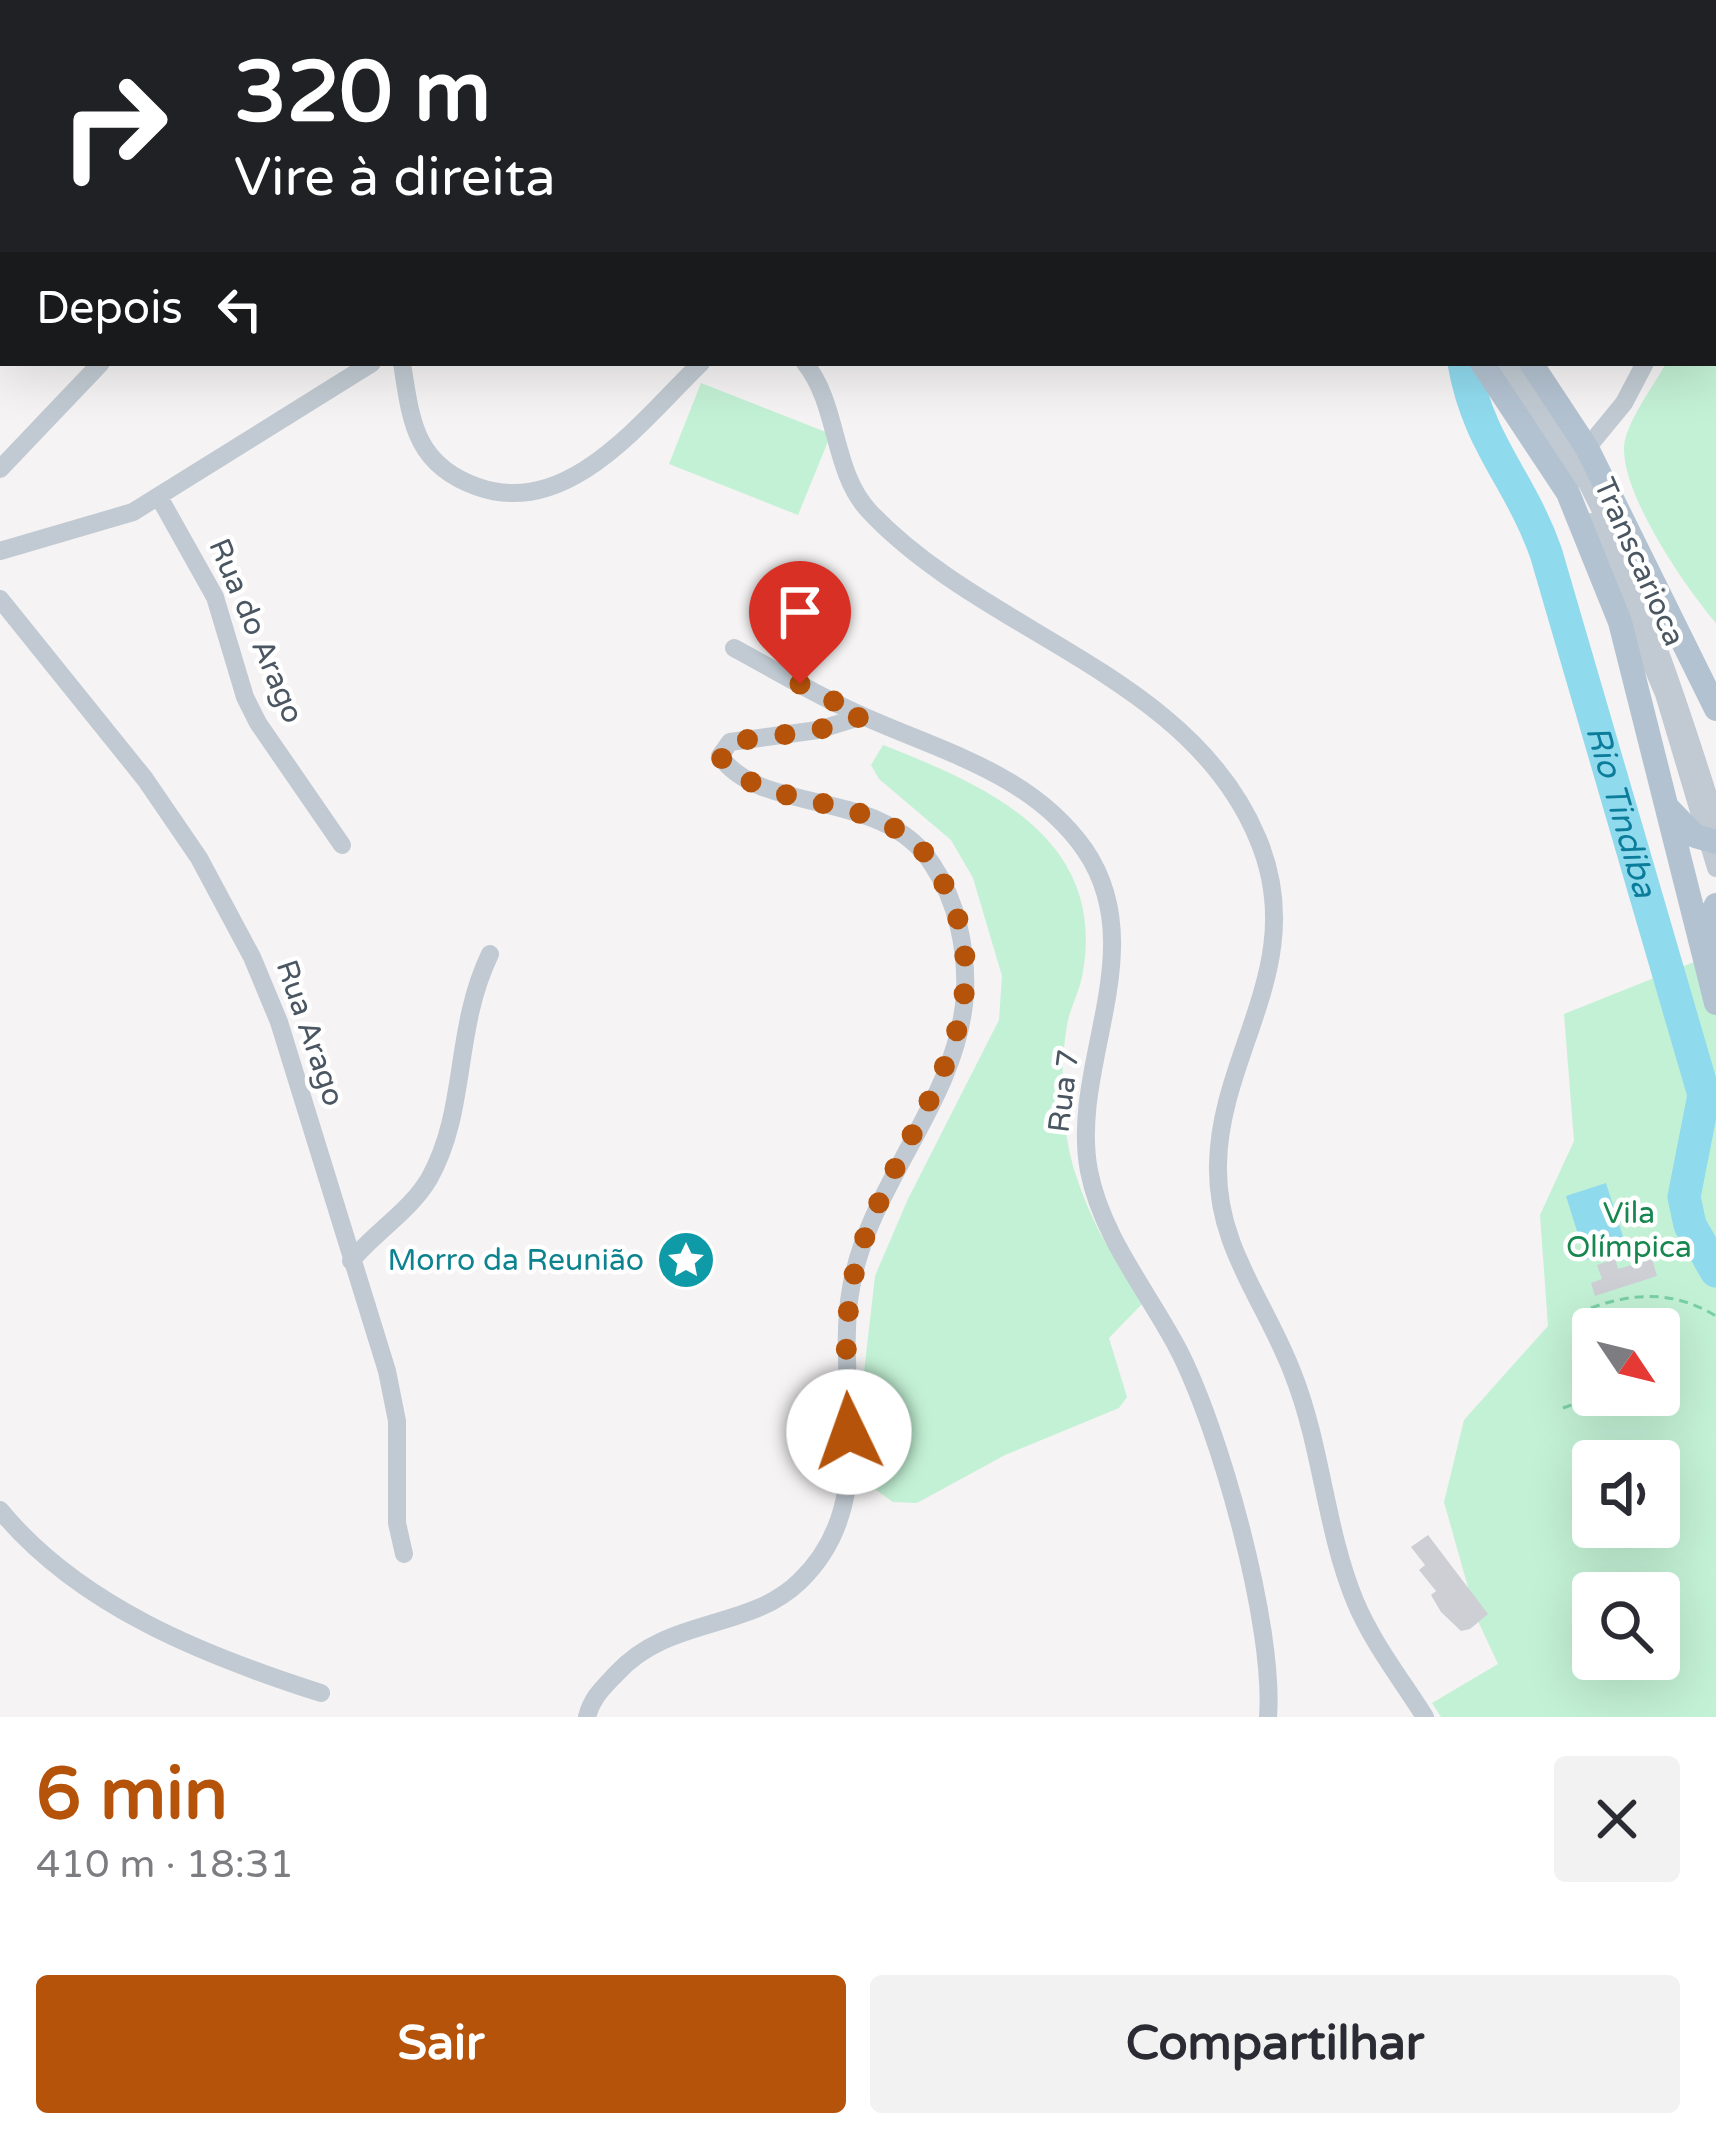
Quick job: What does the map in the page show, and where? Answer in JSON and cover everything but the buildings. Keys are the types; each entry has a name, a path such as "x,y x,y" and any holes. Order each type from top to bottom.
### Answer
{"main road":[{"path":"1484,366 1540,444 1586,532 1620,622 1714,995"},
{"path":"1533,366 1587,448 1716,709"},
{"path":"1669,808 1694,836 1714,843"},
{"path":"1714,995 1706,924 1716,904"}],"street":[{"path":"0,469 98,366"},
{"path":"0,551 108,522 159,497 367,366"},
{"path":"402,366 412,432 438,468 492,492 523,492 586,468 698,366"},
{"path":"806,366 865,507 934,566 1176,727 1212,761 1259,841 1270,880 1272,959 1221,1134 1223,1231 1295,1378 1354,1599 1425,1717"},
{"name":"Transcarioca","path":"1499,366 1548,436 1597,533 1664,694 1714,843"},
{"name":"Transcarioca","path":"1518,366 1580,466 1641,596 1687,718 1714,843"},
{"path":"1587,448 1624,403 1643,366"},
{"name":"Rua do Arago","path":"159,497 215,597 251,710 342,845"},
{"name":"Rua Arago","path":"0,598 145,779 216,888 279,1022 397,1421 397,1523 404,1555"},
{"name":"Rua 7","path":"734,648 863,716 964,757 1023,789 1073,836 1102,889 1112,971 1087,1131 1088,1165 1104,1217 1177,1348 1209,1420 1262,1634 1270,1678 1268,1717"},
{"path":"587,1717 591,1701 630,1659 661,1637 763,1605 801,1580 836,1534 849,1499 850,1290 877,1207 935,1096 956,1039 964,955 949,895 934,865 906,834 866,813 740,774 720,756 730,742 818,730 863,716"},
{"path":"351,1261 417,1196 435,1167 451,1124 468,1005 490,954"},
{"path":"0,1510 29,1545 117,1607 223,1658 321,1693"}],"path":[{"path":"1591,1308 1615,1300 1664,1295 1716,1316"},
{"path":"1563,1408 1572,1405"}],"green space":[{"path":"1664,366 1716,366 1716,623 1673,564 1634,491 1624,448 1635,416"},
{"path":"701,383 831,434 798,515 669,464"},
{"path":"883,745 999,800 1059,854 1077,888 1086,929 1082,977 1063,1056 1066,1131 1091,1215 1132,1279 1142,1304 1109,1338 1127,1397 1119,1408 1005,1455 917,1503 893,1502 872,1487 862,1390 875,1276 908,1199 999,1020 1002,976 973,878 951,840 879,779 871,765"},
{"name":"Vila Olímpica","path":"1699,960 1716,1015 1716,1717 1441,1717 1432,1703 1498,1664 1477,1619 1444,1502 1464,1420 1548,1326 1540,1215 1574,1141 1564,1014"}],"water":[{"path":"1606,1183 1626,1246 1586,1260 1566,1196"}],"waterway":[{"name":"Rio Tindiba","path":"1465,366 1489,439 1546,553 1704,1095 1684,1197 1690,1225 1716,1271"}],"place":[{"name":"Morro da Reunião","path":"686,1260"}],"route":[{"path":"800,684 863,716 818,730 730,742 720,756 740,774 819,803 866,813 906,834 934,865 949,895 964,955 965,992 956,1039 935,1096 877,1207 850,1290 849,1432"}]}
